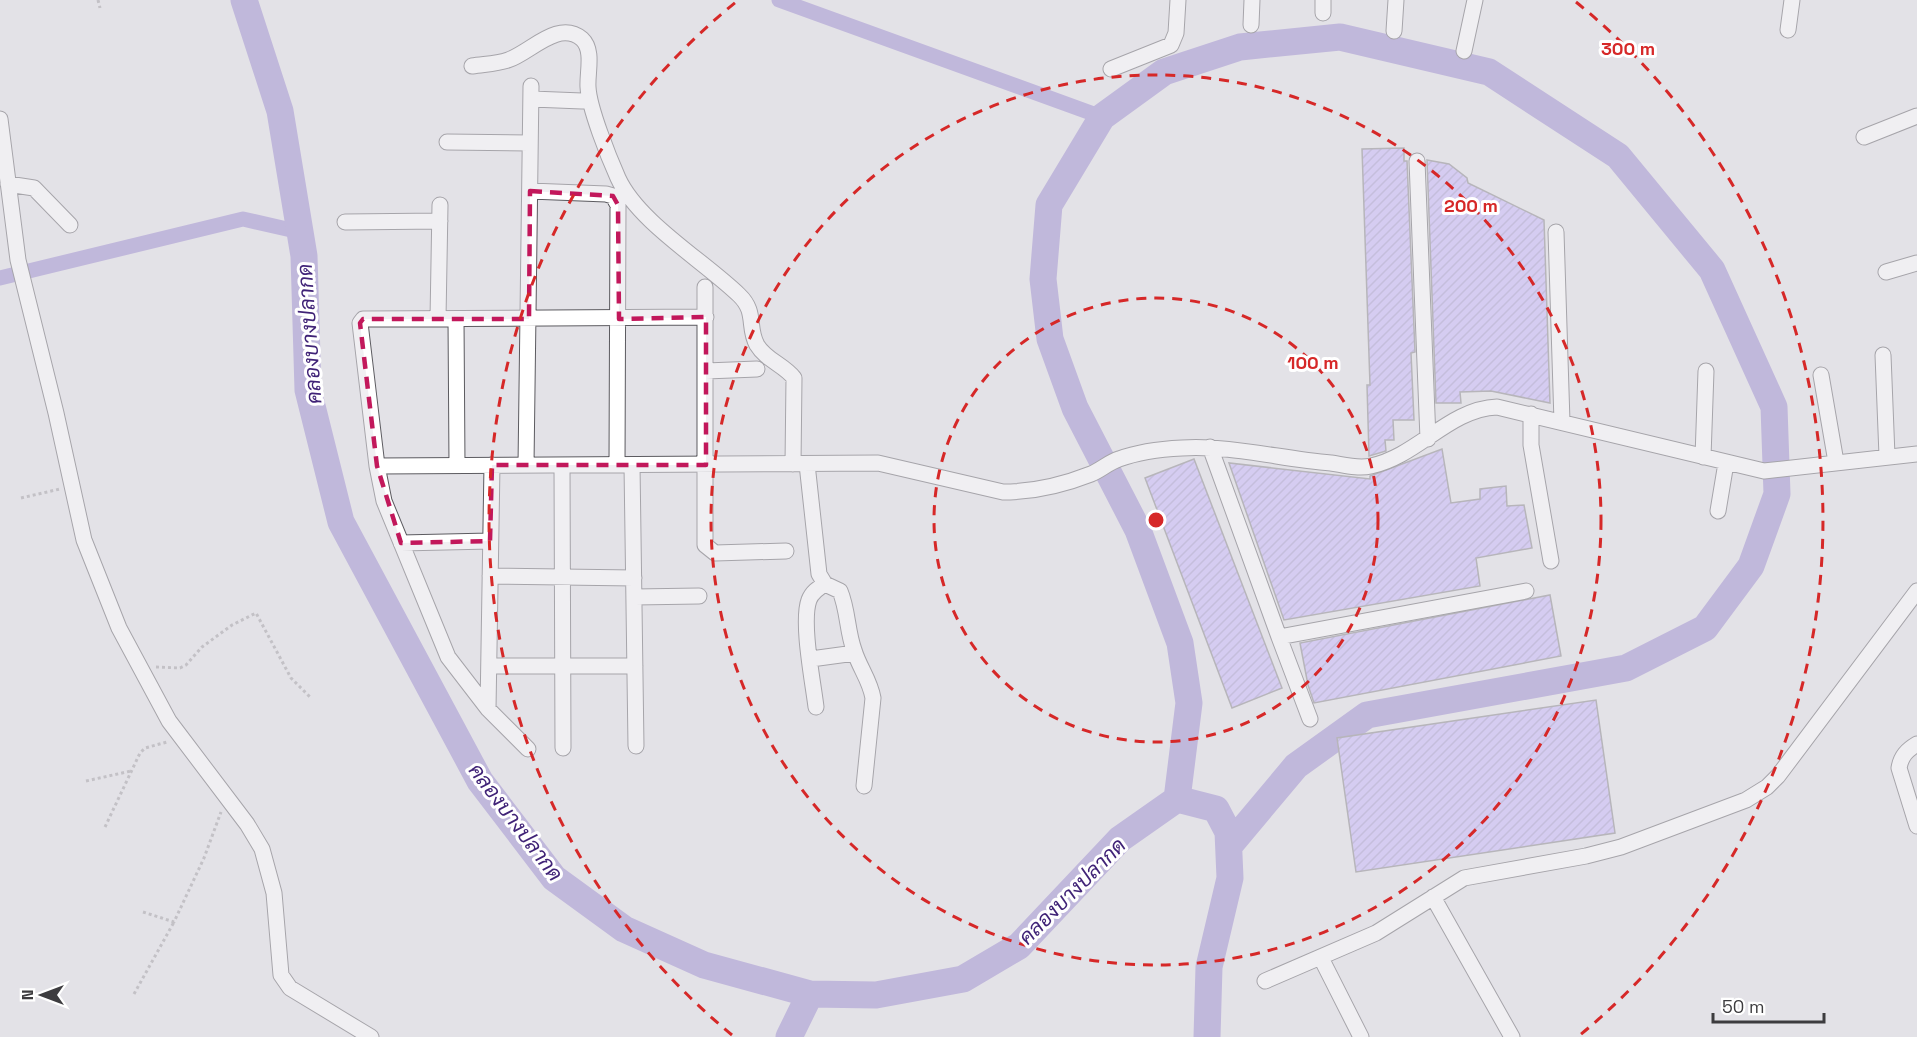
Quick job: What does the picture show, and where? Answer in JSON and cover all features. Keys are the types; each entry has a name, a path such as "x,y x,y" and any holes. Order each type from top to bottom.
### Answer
{"street":[{"path":"1112,69 1171,45 1176,33 1178,0"},
{"path":"1251,25 1252,0"},
{"path":"1394,31 1396,0"},
{"path":"1464,51 1475,0"},
{"path":"1788,30 1792,0"},
{"path":"472,66 510,59 557,33 569,33 582,39 589,57 588,91 626,194 641,210 741,296 753,317 757,344 766,356 787,369 794,378 800,464 819,574 825,584 840,591 845,602 855,653 871,686 873,698 864,786"},
{"path":"526,465 529,143 532,93 582,101"},
{"path":"1864,137 1917,116"},
{"path":"0,119 18,260 24,286 84,540 119,628 151,692 169,721 247,824 262,849 274,893 281,975 290,988 371,1037"},
{"path":"447,142 529,143"},
{"path":"1417,161 1428,439"},
{"path":"8,184 34,188 70,225"},
{"path":"530,191 613,196 618,205 624,465 635,597 636,746"},
{"path":"438,319 440,205"},
{"path":"345,222 440,221"},
{"path":"1556,232 1562,422"},
{"path":"1886,272 1917,263"},
{"path":"705,287 705,545 715,553 786,551"},
{"path":"528,748 488,709 448,657 384,501 377,466 360,323 363,319 706,317"},
{"path":"456,319 457,465"},
{"path":"1883,355 1887,456"},
{"path":"706,371 757,369"},
{"path":"1703,457 1706,371"},
{"path":"1821,375 1836,462"},
{"path":"377,466 878,463 1003,492 1044,489 1093,473 1119,459 1179,448 1210,447 1300,461 1365,467 1383,462 1428,439 1464,415 1486,407 1497,406 1726,463 1771,471 1917,454"},
{"path":"1531,414 1531,445 1551,561"},
{"path":"1210,447 1310,719"},
{"path":"1718,511 1726,463"},
{"path":"488,709 492,465"},
{"path":"562,465 563,748"},
{"path":"401,543 490,541"},
{"path":"490,576 634,578"},
{"path":"816,707 806,620 809,601 816,590 825,584"},
{"path":"1280,637 1526,591"},
{"path":"1265,981 1376,933 1464,878 1586,856 1620,847 1746,800 1767,787 1917,591"},
{"path":"635,597 699,596"},
{"path":"810,659 855,653"},
{"path":"489,666 635,666"},
{"path":"1917,744 1900,759 1899,768 1917,826"},
{"path":"1433,897 1512,1037"},
{"path":"1321,958 1361,1037"}],"path":[{"path":"98,0 100,8"},
{"path":"21,498 72,486"},
{"path":"138,666 180,668 232,625 256,613 291,678 310,697"},
{"path":"105,827 140,753 146,748 181,739"},
{"path":"86,781 131,771"},
{"path":"134,994 174,922 204,858 226,796"},
{"path":"143,912 174,922"}],"highlighted area":[{"path":"530,191 613,196 618,205 619,319 706,317 706,465 492,465 490,541 401,543 377,466 360,323 363,319 529,319"}],"building":[{"path":"1404,148 1404,161 1407,161 1415,352 1411,353 1414,420 1393,420 1394,440 1385,440 1386,451 1369,456 1367,385 1370,385 1362,149"},
{"path":"1427,160 1449,164 1467,178 1468,183 1544,220 1550,403 1491,391 1460,392 1461,403 1436,403"},
{"path":"1442,449 1451,503 1480,499 1480,489 1506,486 1507,506 1524,505 1532,548 1476,558 1480,586 1284,620 1229,463 1370,479 1370,476"},
{"path":"1194,459 1282,688 1232,708 1145,478"},
{"path":"1550,595 1561,656 1314,703 1300,643"},
{"path":"1596,700 1615,833 1356,872 1337,738"}],"waterway":[{"name":"คลองบางปลากด","path":"244,0 280,111 304,256 308,390 341,522 480,781 554,878 624,929 704,965 810,994 876,995 963,979 1019,946 1120,839 1177,799 1216,809 1228,832 1230,878 1209,967 1207,1037"},
{"path":"779,0 1102,117"},
{"path":"1177,799 1189,703 1180,643 1138,530 1075,408 1050,339 1043,279 1049,205 1102,117 1164,72 1240,47 1340,37 1489,72 1618,156 1712,270 1774,407 1777,494 1751,566 1705,628 1626,668 1367,715 1296,766 1229,846"},
{"path":"0,278 243,219 300,232"},
{"path":"789,1037 810,994"}]}
